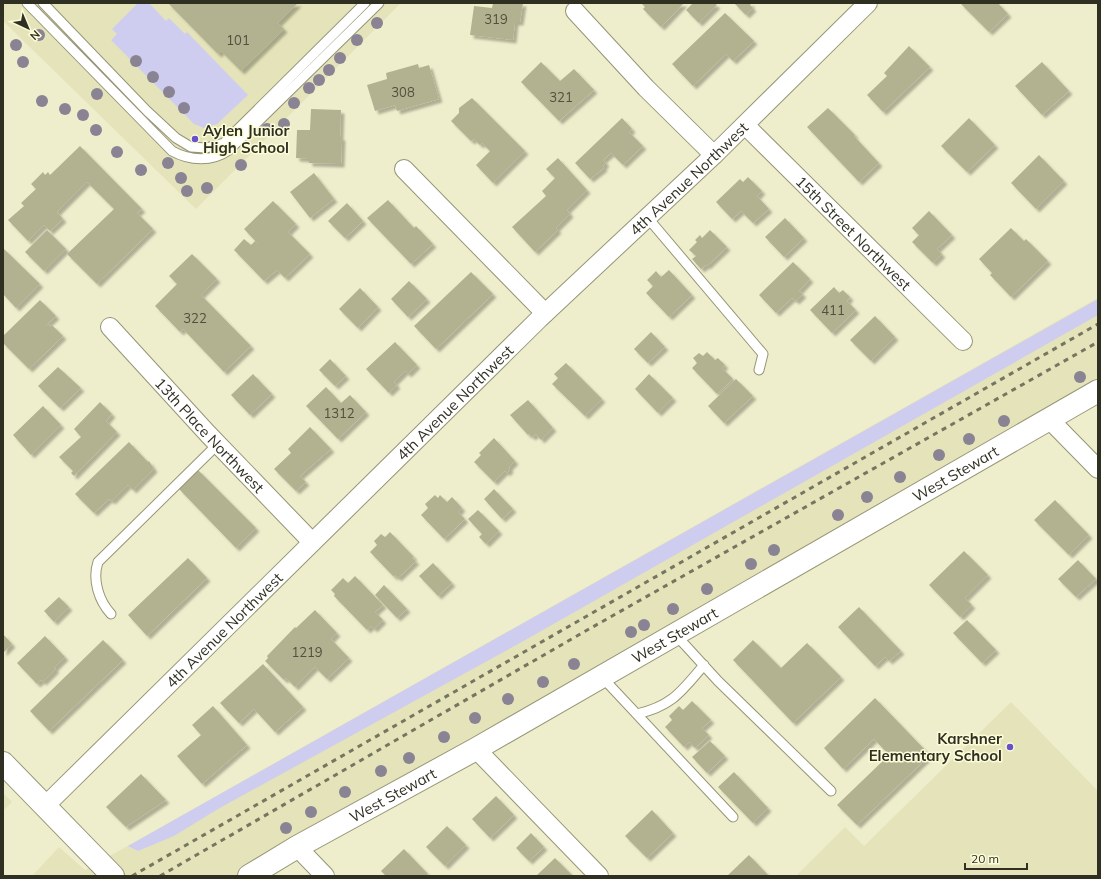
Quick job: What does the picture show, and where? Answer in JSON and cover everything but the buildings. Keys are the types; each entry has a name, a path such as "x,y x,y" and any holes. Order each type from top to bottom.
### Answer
{"street":[{"name":"4th Avenue Northwest","path":"45,806 545,313 714,155 868,3"},
{"path":"576,11 646,88 714,155"},
{"name":"15th Street Northwest","path":"745,125 963,341"},
{"path":"404,170 545,313"},
{"name":"13th Place Northwest","path":"110,327 218,444 312,542"},
{"name":"West Stewart","path":"249,876 297,847 476,748 1098,391"},
{"path":"1049,419 1098,469"},
{"path":"476,748 599,876"},
{"path":"3,763 113,876"},
{"path":"297,847 325,876"}],"lane":[{"path":"26,3 172,151 185,157 197,159 218,156 229,150 379,3"},
{"path":"43,3 147,111 176,138 191,147 206,148 224,143 365,3"},
{"path":"647,217 763,354 759,370"},
{"path":"111,614 105,607 97,590 96,570 98,562 218,444"},
{"path":"675,634 704,665 831,791"},
{"path":"637,714 655,710 666,704 679,694 704,665"},
{"path":"601,676 734,817"}],"shaded area":[{"name":"Aylen Junior High School","path":"3,3 401,3 196,209 3,21"},
{"path":"138,3 149,3 166,21 169,18 185,34 187,32 248,95 217,124 204,128 194,124 111,40 117,34 112,29"},
{"path":"1098,298 1098,392 249,876 32,876 59,847 85,870"},
{"path":"1098,299 1098,315 520,643 218,809 174,836 138,851 128,846"},
{"name":"Karshner Elementary School","path":"1011,702 1098,791 1098,876 796,876 845,827 864,846"},
{"path":"3,793 12,802 3,811"}],"railway":[{"path":"132,876 1098,324"},
{"path":"160,876 582,633 1098,342"}],"place":[{"name":"Aylen Junior High School","path":"195,139"},
{"name":"Karshner Elementary School","path":"1010,747"}]}
